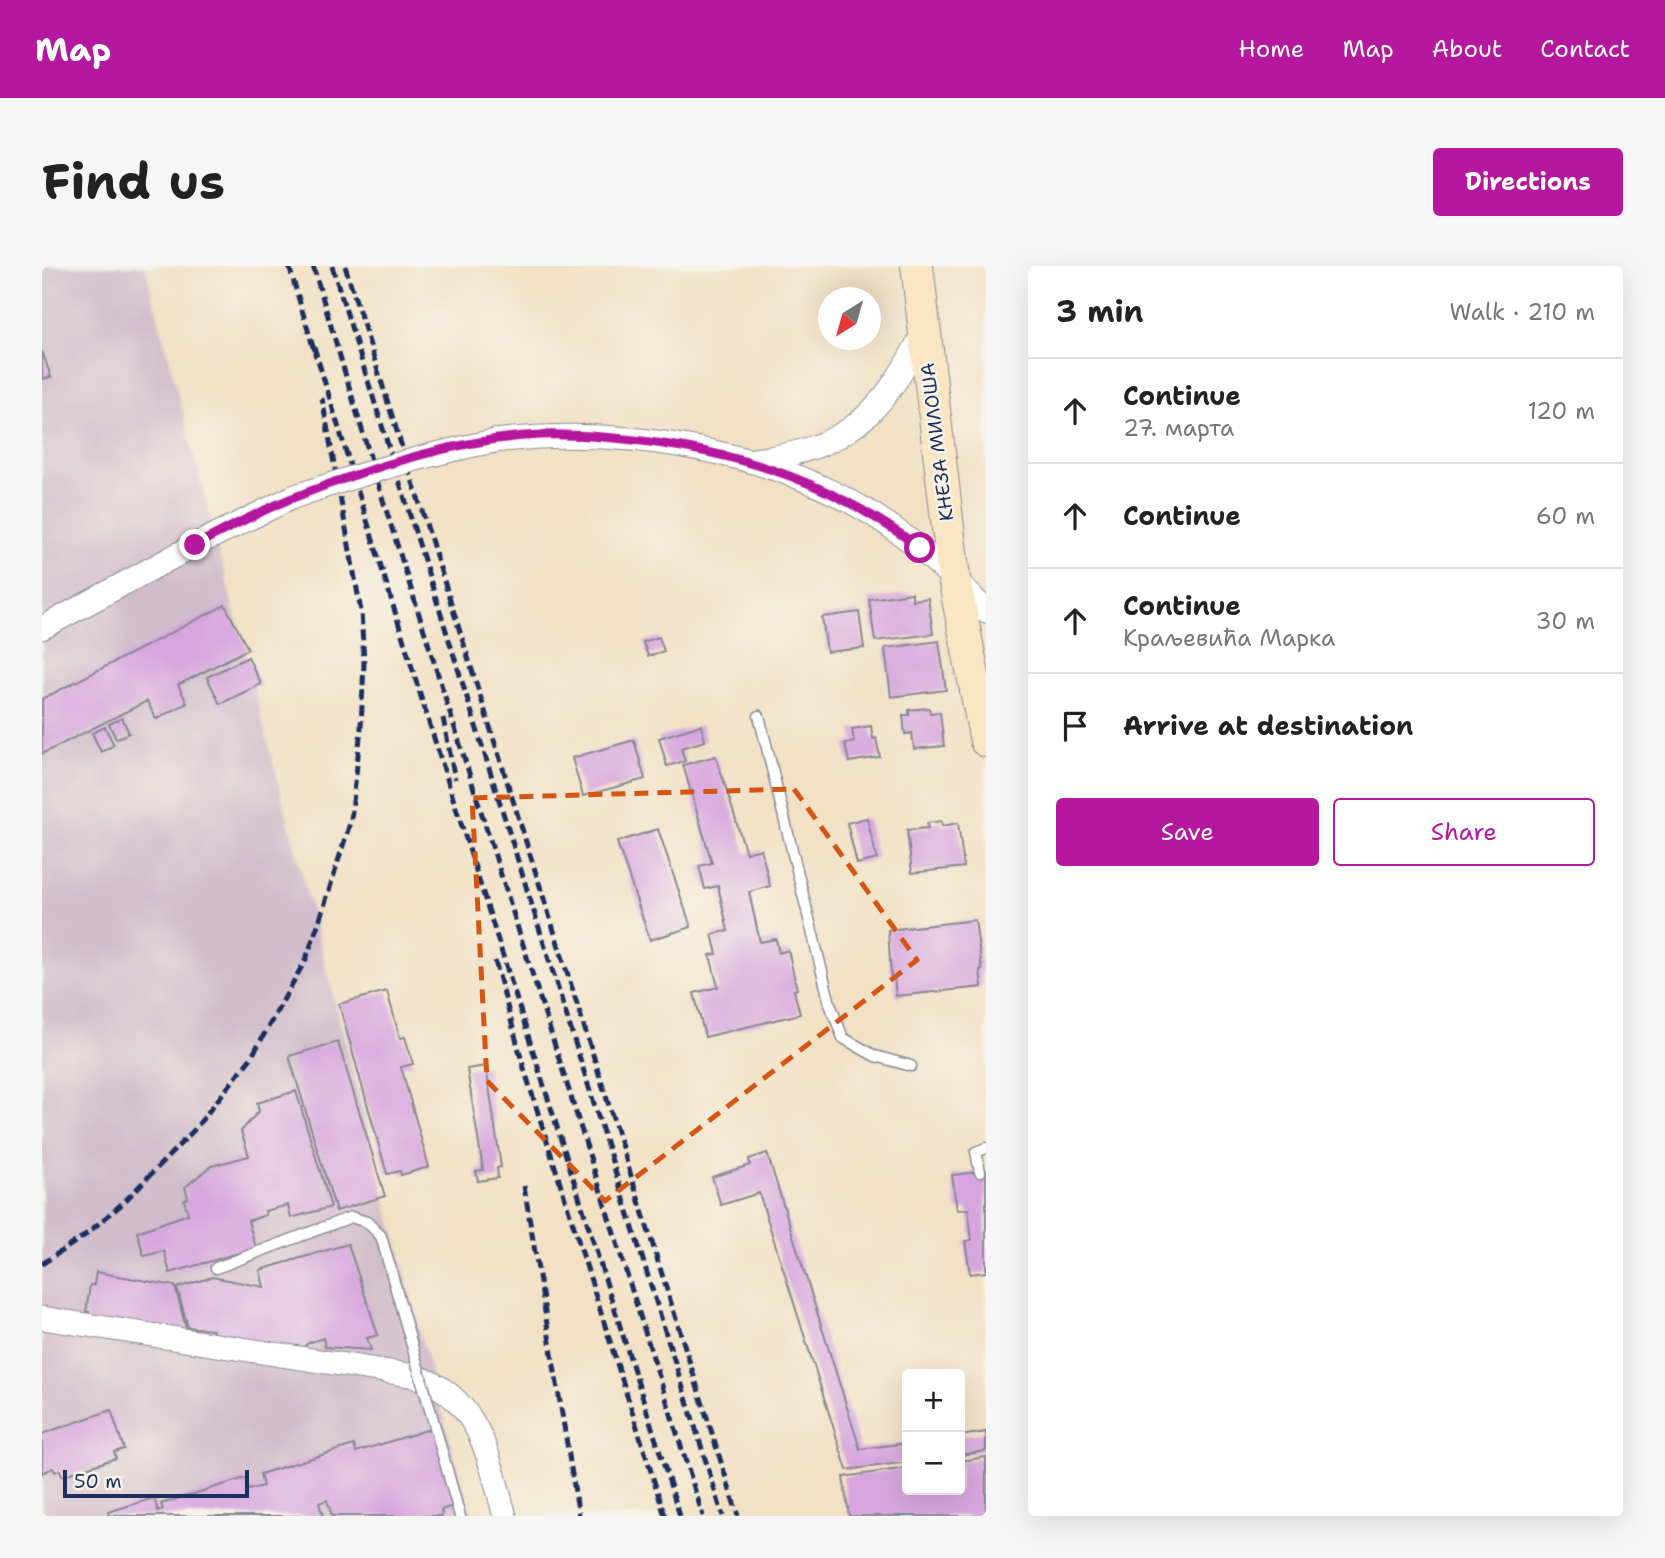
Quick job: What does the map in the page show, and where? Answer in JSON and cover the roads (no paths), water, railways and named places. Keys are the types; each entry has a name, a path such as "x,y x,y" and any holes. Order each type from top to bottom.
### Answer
{"main road":[{"name":"КНЕЗА МИЛОША","path":"917,266 954,578 986,741"}],"street":[{"path":"750,461 810,448 830,441 857,425 871,414 891,390 924,331"},
{"path":"42,628 195,545 293,497 359,474 436,452 540,435 600,436 683,446 750,461 815,486 861,508 902,535 954,578 986,611"},
{"path":"42,1318 416,1376 443,1389 464,1406 483,1438 505,1516"}],"lane":[{"path":"759,716 830,1004 843,1038 875,1056 911,1066"},
{"path":"980,1172 976,1152 986,1148"},
{"path":"216,1268 351,1217 368,1222 381,1236 460,1516"}],"railway":[{"path":"289,266 316,357"},
{"path":"313,266 383,500 703,1516"},
{"path":"332,266 723,1516"},
{"path":"345,266 738,1516"},
{"path":"314,347 422,700 680,1516"},
{"path":"42,1264 84,1236 123,1203 194,1130 251,1058 306,959 321,916 351,820 361,728 364,663 361,611 322,398"},
{"path":"443,718 455,779"},
{"path":"495,961 523,1065 665,1516"},
{"path":"524,1186 579,1516"}]}
